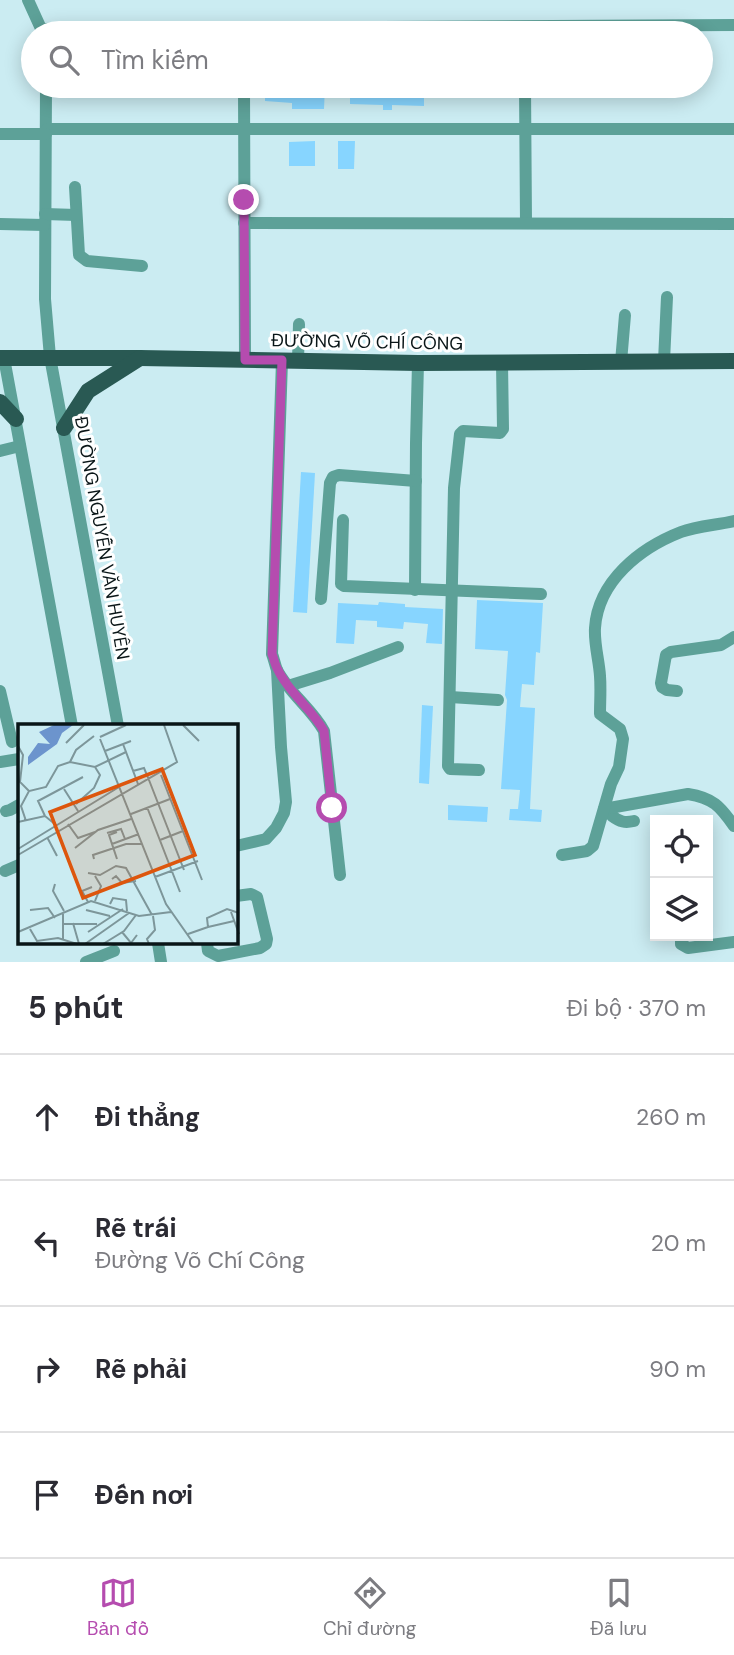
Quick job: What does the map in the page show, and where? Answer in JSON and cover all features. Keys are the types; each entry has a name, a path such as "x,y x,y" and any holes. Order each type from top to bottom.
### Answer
{"main road":[{"name":"ĐƯỜNG VÕ CHÍ CÔNG","path":"2,358 418,363 734,361"},
{"path":"64,428 88,391 140,358"},
{"path":"0,402 16,419"}],"street":[{"path":"28,0 37,21"},
{"path":"713,26 734,25"},
{"name":"ĐƯỜNG NGUYỄN VĂN HUYÊN","path":"46,98 45,299 50,357 118,724"},
{"path":"244,98 245,360"},
{"path":"526,98 526,223"},
{"path":"0,134 244,129 734,129"},
{"path":"75,187 79,255 87,261 142,266"},
{"path":"0,224 76,215"},
{"path":"244,223 734,224"},
{"path":"664,361 667,297"},
{"path":"621,362 625,315"},
{"path":"238,846 266,839 276,828 286,803 277,670 272,654 290,361 299,324"},
{"path":"2,358 16,419 72,724"},
{"path":"415,590 418,363"},
{"path":"479,770 450,769 447,766 454,488 459,437 463,431 502,431 502,363"},
{"path":"0,451 20,446"},
{"path":"321,599 330,483 334,477 339,475 416,481"},
{"path":"343,520 341,584 344,586 541,594"},
{"path":"562,855 587,851 593,846 608,809 611,784 619,767 622,739 620,729 600,714 595,625 609,587 640,553 660,542 682,531 734,522"},
{"path":"714,637 734,636"},
{"path":"677,691 662,687 666,655 721,645 734,636"},
{"path":"288,686 398,647"},
{"path":"277,670 324,731 340,875"},
{"path":"0,691 10,742"},
{"path":"450,697 498,700"},
{"path":"0,762 18,759"},
{"path":"608,809 688,794 713,801 723,809 734,826"},
{"path":"6,811 18,805"},
{"path":"608,809 618,821 634,821"},
{"path":"5,871 18,865"},
{"path":"207,944 208,951 218,956 260,948 266,944 257,897 251,894 238,896"},
{"path":"681,941 681,944 688,948 734,942"},
{"path":"158,944 161,962"},
{"path":"86,962 114,952"}],"building":[{"path":"265,98 324,98 324,109 292,109 292,103 265,101"},
{"path":"350,98 424,98 424,106 392,105 392,110 383,110 383,105 350,104"},
{"path":"315,141 315,166 289,166 289,142"},
{"path":"338,141 355,141 354,169 338,169"},
{"path":"301,472 315,473 307,613 293,612"},
{"path":"477,600 543,603 540,653 536,652 534,685 522,684 520,707 535,708 530,809 542,810 541,822 509,820 510,809 518,809 520,790 501,789 508,651 475,649"},
{"path":"379,602 405,604 405,607 443,609 442,644 426,643 428,624 404,622 403,629 377,627 377,621 356,620 354,644 336,643 338,603 378,605"},
{"path":"422,705 433,706 429,784 419,783"},
{"path":"448,805 488,807 487,822 448,820"}],"route":[{"path":"244,200 245,360 282,360 272,654 277,670 324,731 332,808"}]}
